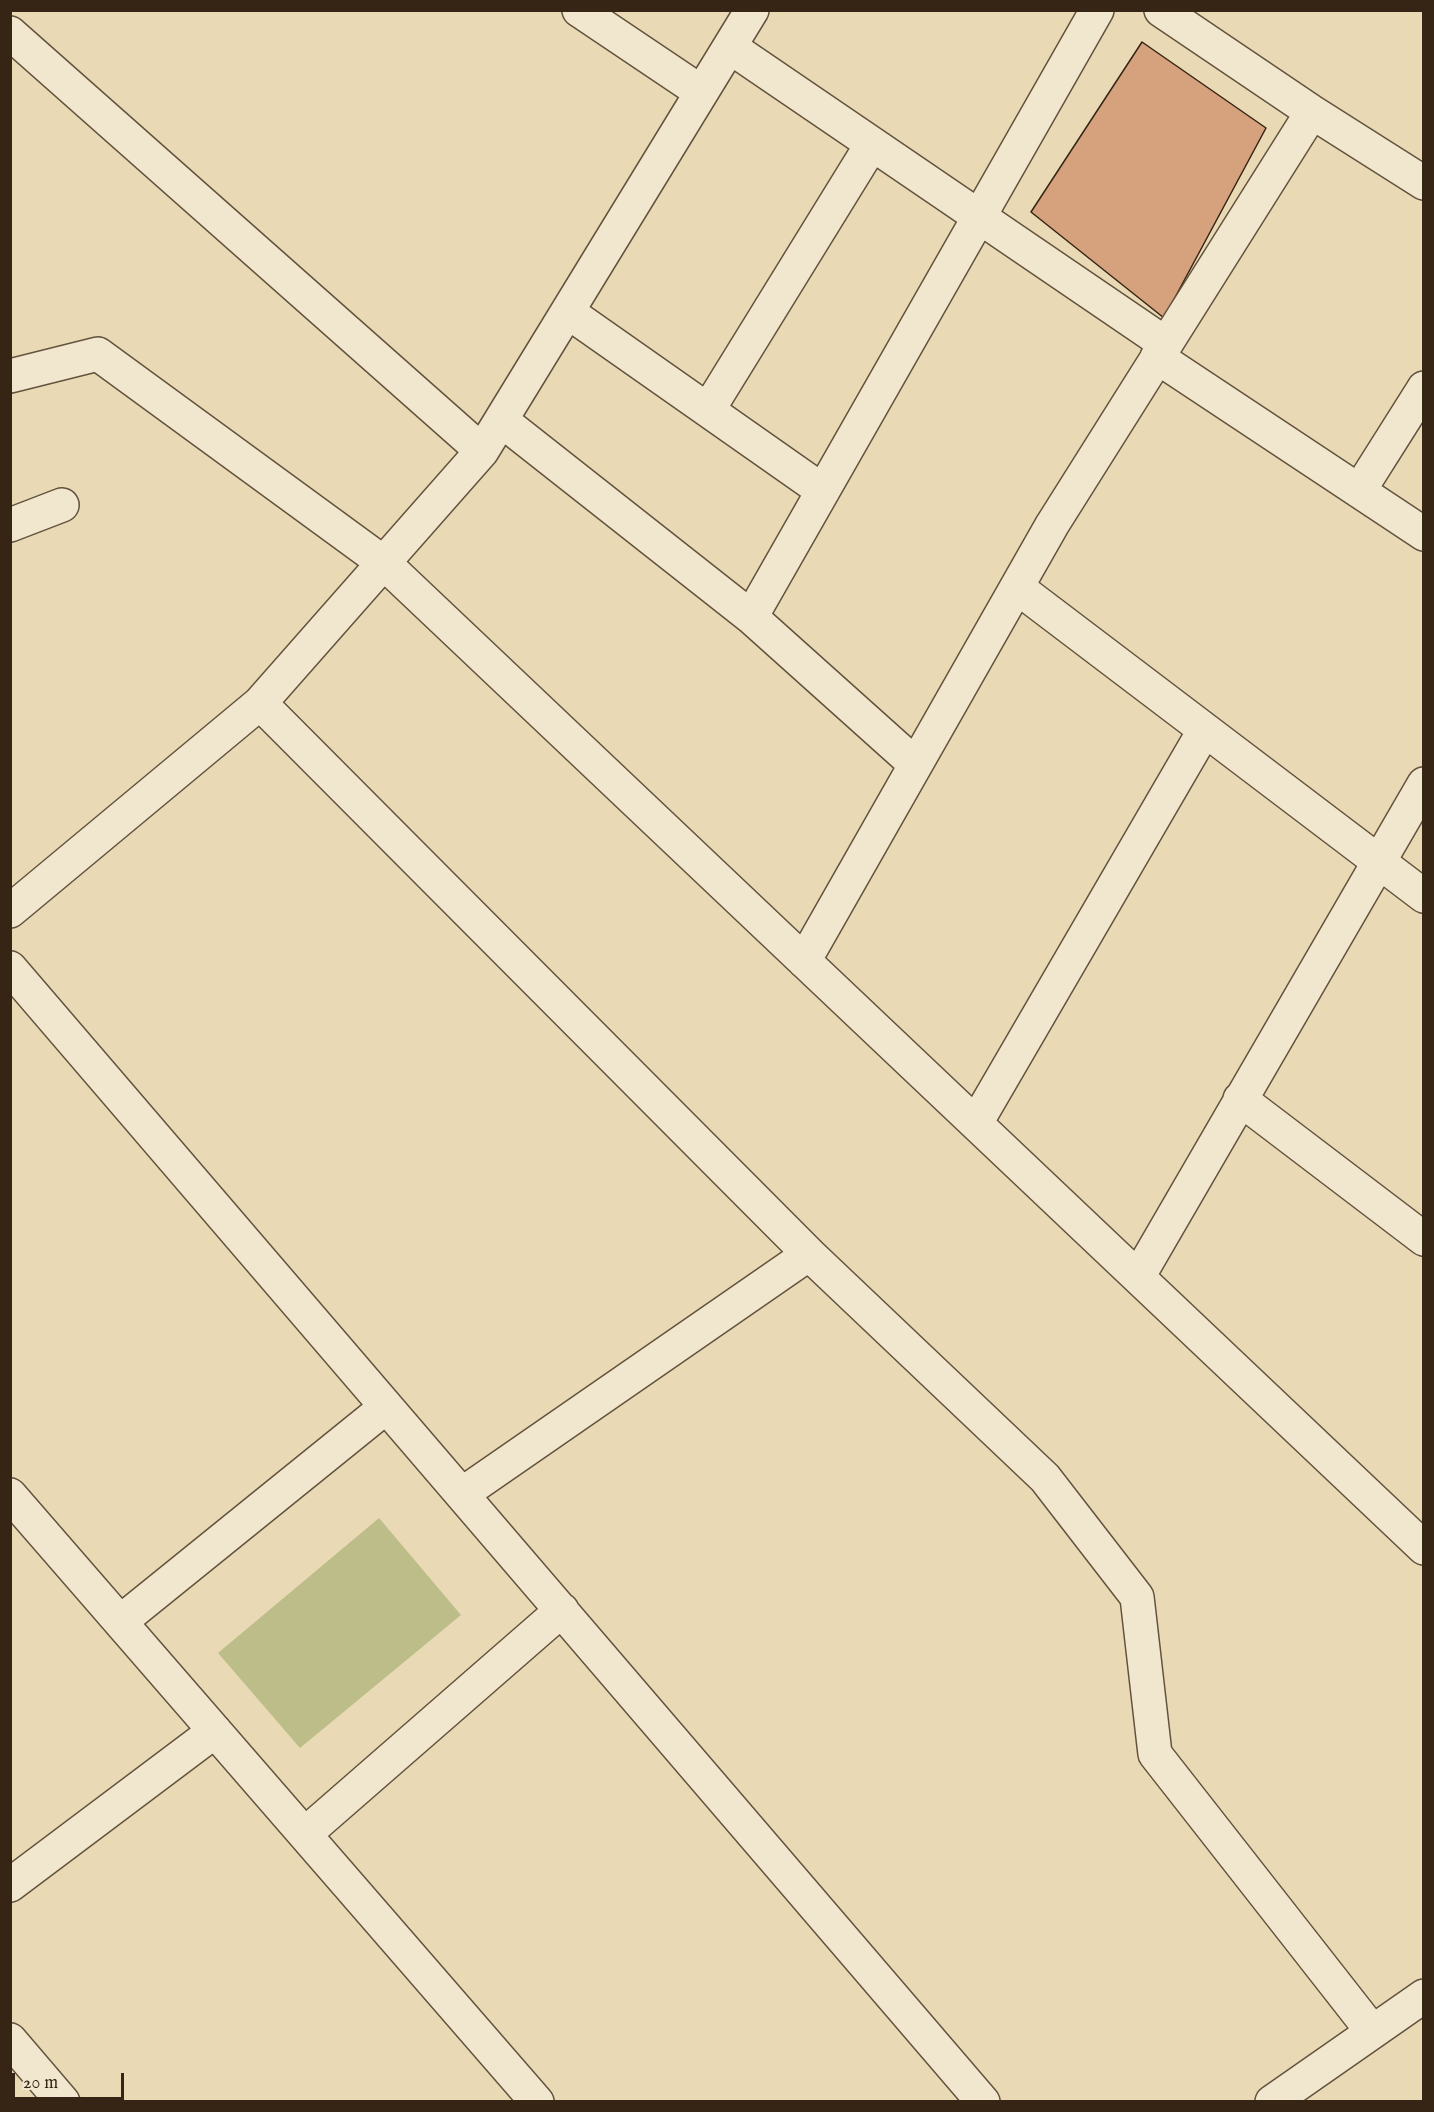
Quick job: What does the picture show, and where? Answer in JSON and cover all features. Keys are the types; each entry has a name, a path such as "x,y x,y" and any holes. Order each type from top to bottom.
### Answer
{"street":[{"path":"579,10 701,92"},
{"path":"10,911 260,704 482,451 752,10"},
{"path":"752,617 1097,10"},
{"path":"1161,10 1312,112 1424,183"},
{"path":"10,33 482,451"},
{"path":"730,47 980,217 1359,491 1424,534"},
{"path":"804,961 1052,525 1312,112"},
{"path":"708,410 872,144"},
{"path":"568,312 823,491"},
{"path":"10,376 98,354 384,563 1424,1548"},
{"path":"1359,491 1424,388"},
{"path":"501,420 752,617 915,764"},
{"path":"10,525 62,505"},
{"path":"1018,588 1424,896"},
{"path":"260,704 809,1254 1045,1478 1137,1597 1155,1754 1372,2031"},
{"path":"976,1124 1204,731"},
{"path":"1138,1277 1424,784"},
{"path":"10,968 983,2102"},
{"path":"1240,1099 1424,1239"},
{"path":"462,1494 809,1254"},
{"path":"120,1622 386,1407"},
{"path":"10,1495 537,2102"},
{"path":"305,1834 562,1610"},
{"path":"10,1885 215,1731"},
{"path":"1272,2102 1424,1996"},
{"path":"10,2040 63,2102"}],"green space":[{"path":"379,1518 461,1615 300,1748 218,1653"}],"building":[{"path":"1142,42 1266,128 1164,318 1031,212"}]}
